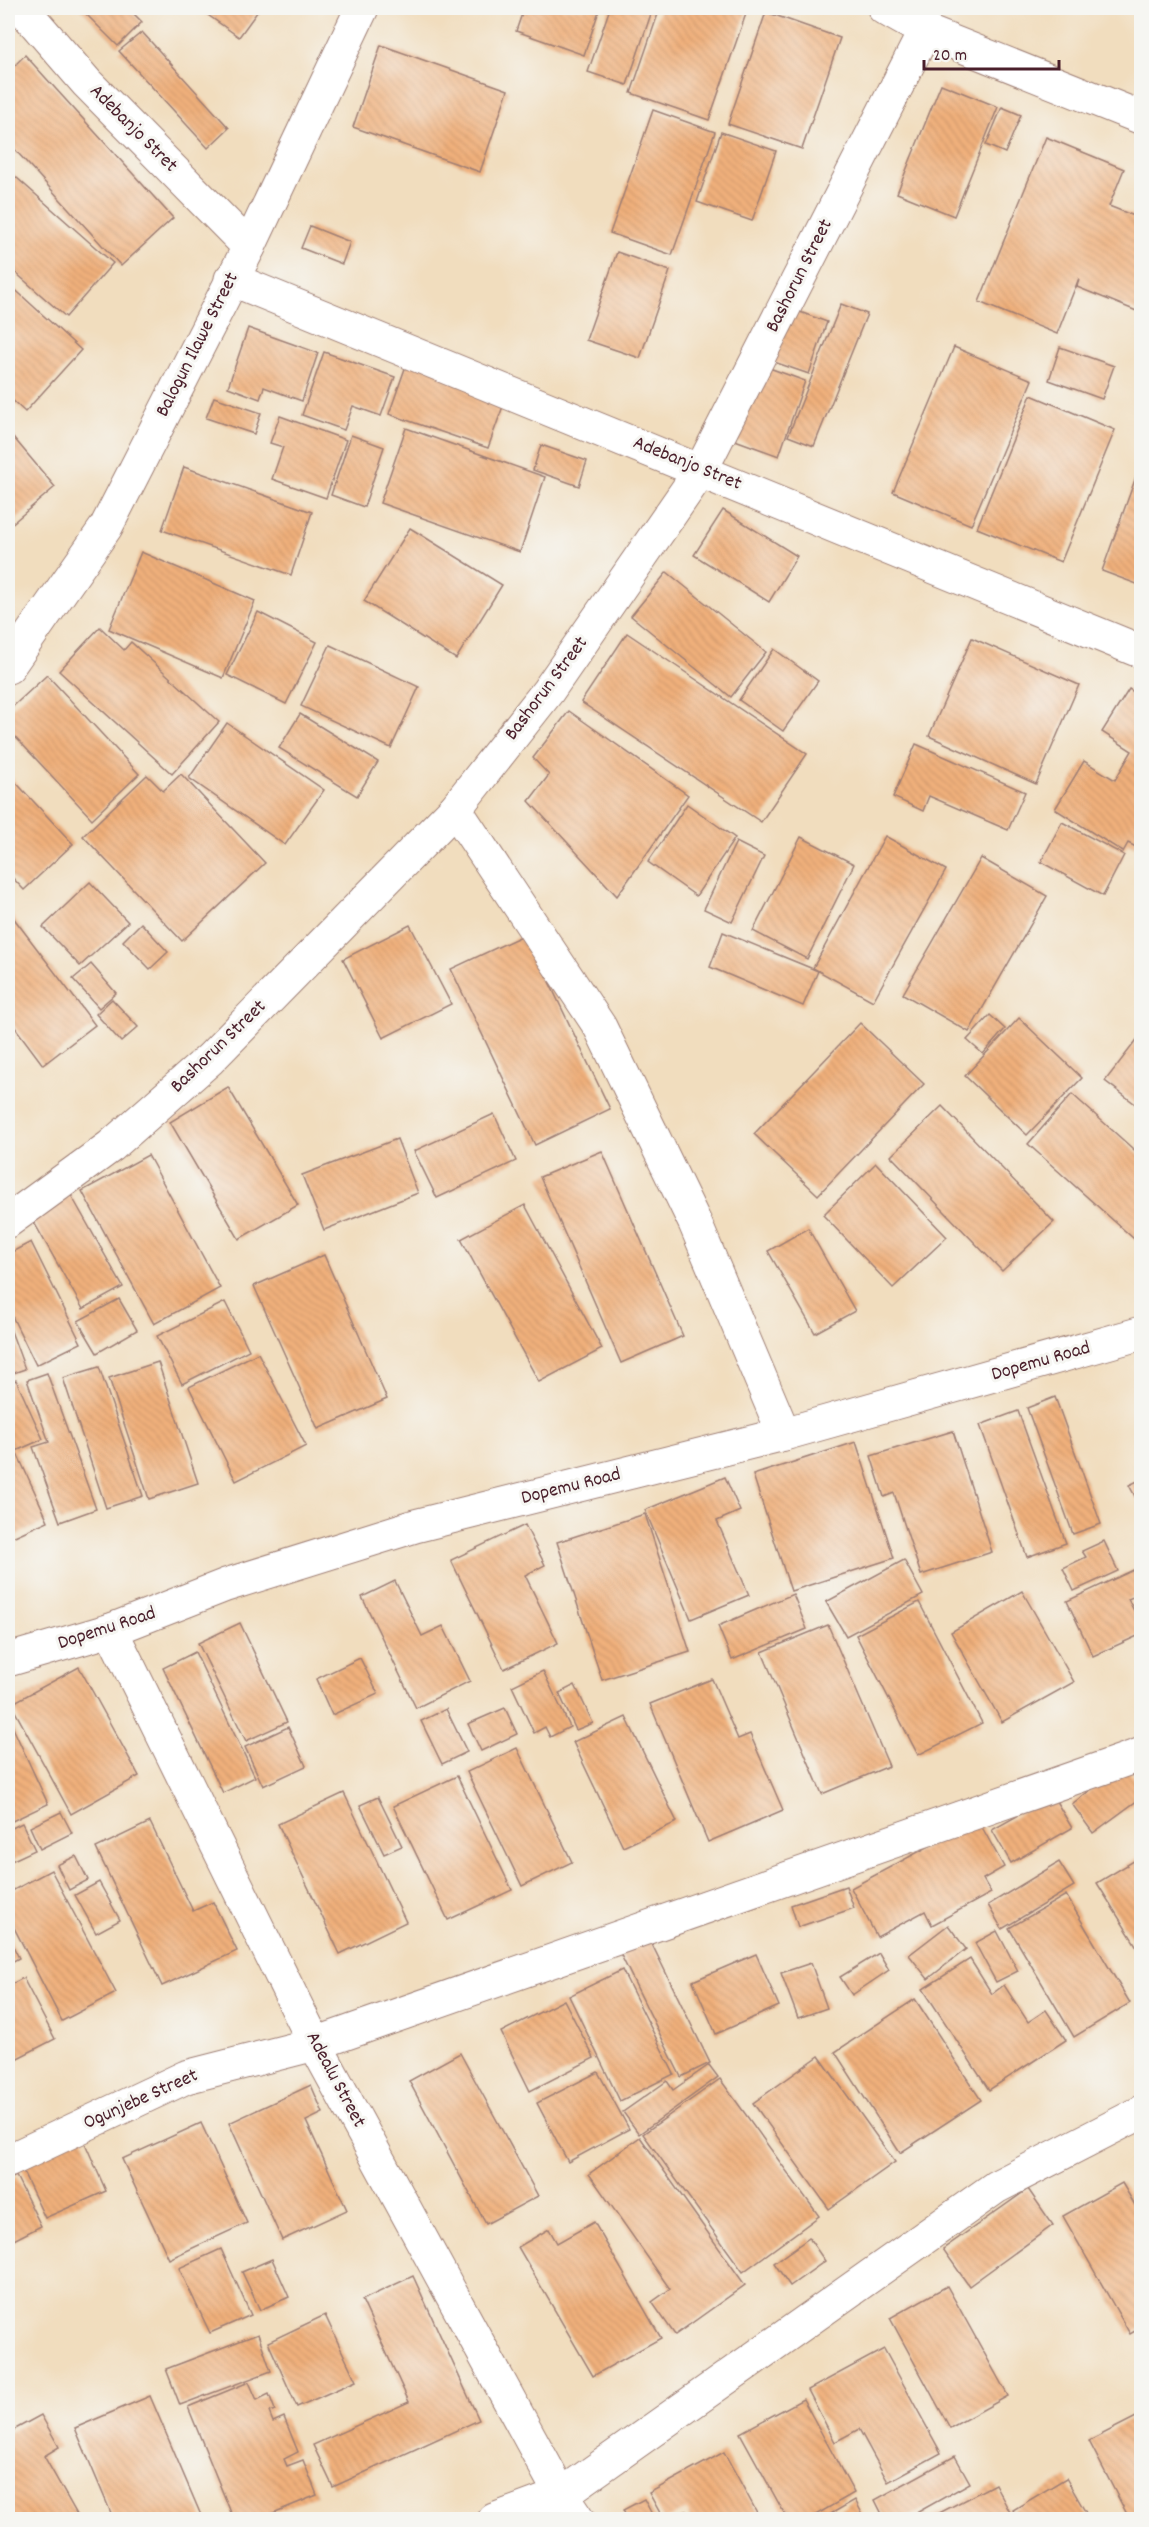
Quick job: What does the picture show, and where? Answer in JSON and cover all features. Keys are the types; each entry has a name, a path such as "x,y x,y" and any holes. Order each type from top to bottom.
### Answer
{"street":[{"name":"Adebanjo Stret","path":"22,8 87,83 249,247"},
{"name":"Balogun Ilawe Street","path":"8,667 106,527 249,247 362,8"},
{"path":"884,8 925,30 1142,118"},
{"name":"Bashorun Street","path":"8,1221 111,1146 210,1059 454,809 548,691 701,470 925,30"},
{"name":"Adebanjo Stret","path":"231,279 1142,652"},
{"path":"454,809 600,1027 695,1223 784,1434"},
{"name":"Dopemu Road","path":"8,1660 111,1630 226,1585 414,1526 784,1434 1142,1333"},
{"name":"Adealu Street","path":"111,1630 315,2044 570,2507"},
{"name":"Ogunjebe Street","path":"8,2161 186,2077 315,2044 1142,1754"},
{"path":"494,2520 570,2507 996,2187 1142,2112"}],"building":[{"path":"80,8 128,8 142,22 118,46"},
{"path":"198,8 260,8 239,37"},
{"path":"524,8 600,8 584,55 516,31"},
{"path":"610,8 653,8 627,85 588,72"},
{"path":"660,8 748,8 709,120 631,93"},
{"path":"766,12 840,38 802,149 728,124"},
{"path":"142,32 229,128 208,148 119,51"},
{"path":"381,45 508,90 480,172 353,127"},
{"path":"25,55 173,218 121,266 8,142 8,72"},
{"path":"941,84 998,107 954,216 897,193"},
{"path":"1002,107 1021,115 1005,153 986,145"},
{"path":"653,110 715,132 672,255 610,233"},
{"path":"721,132 776,151 752,221 697,202"},
{"path":"1046,137 1124,169 1109,206 1142,219 1142,306 1139,312 1077,287 1079,278 1057,334 979,302"},
{"path":"8,170 113,263 66,317 8,266"},
{"path":"310,226 350,242 342,264 301,248"},
{"path":"617,252 670,271 640,358 586,340"},
{"path":"8,283 81,350 25,412 8,396"},
{"path":"841,304 867,314 814,446 788,436"},
{"path":"792,309 827,322 809,374 774,362"},
{"path":"248,328 318,353 302,401 264,387 260,399 228,387"},
{"path":"954,347 1032,380 971,525 893,492"},
{"path":"1060,347 1114,366 1102,399 1049,380"},
{"path":"324,352 395,377 381,416 353,406 344,430 302,415"},
{"path":"408,360 507,395 488,448 389,414"},
{"path":"761,365 805,381 779,456 735,440"},
{"path":"1031,395 1115,430 1061,562 977,528"},
{"path":"214,397 261,413 254,434 206,418"},
{"path":"280,416 346,440 326,498 272,479 283,447 270,443"},
{"path":"406,428 545,477 520,552 380,503"},
{"path":"8,431 55,487 8,527"},
{"path":"351,435 384,447 364,507 331,495"},
{"path":"541,445 587,461 579,486 533,470"},
{"path":"1142,463 1142,586 1102,571"},
{"path":"184,467 312,512 291,575 162,530"},
{"path":"723,510 797,556 769,602 694,555"},
{"path":"410,528 502,585 456,659 364,601"},
{"path":"141,552 255,601 223,678 109,629"},
{"path":"667,572 766,652 731,697 631,616"},
{"path":"258,612 317,642 286,704 227,675"},
{"path":"100,627 124,650 131,642 219,722 172,774 59,671"},
{"path":"627,633 807,754 761,822 581,702"},
{"path":"972,638 1079,685 1036,784 929,736"},
{"path":"330,645 419,687 391,748 301,706"},
{"path":"774,649 818,681 783,731 739,700"},
{"path":"47,675 139,774 92,819 8,729 8,711"},
{"path":"1129,689 1142,697 1142,837 1136,847 1128,843 1123,852 1055,809 1084,761 1115,780 1132,751 1102,732"},
{"path":"569,711 688,795 617,896 529,801 549,775 533,758"},
{"path":"300,714 378,762 357,796 279,748"},
{"path":"227,723 324,790 285,845 189,778"},
{"path":"916,744 1025,792 1008,830 929,796 923,811 893,797"},
{"path":"8,774 73,844 24,890 8,873"},
{"path":"181,774 265,863 182,941 83,836 147,775 163,791"},
{"path":"687,804 735,838 696,896 648,862"},
{"path":"1062,822 1124,855 1103,896 1041,862"},
{"path":"885,836 946,870 873,1001 813,968"},
{"path":"801,837 854,864 807,959 753,931"},
{"path":"736,842 764,856 732,922 704,909"},
{"path":"981,858 1047,896 969,1032 903,994"},
{"path":"90,882 128,922 80,966 43,927"},
{"path":"9,912 95,1025 43,1065 8,1018"},
{"path":"141,923 168,952 150,969 123,941"},
{"path":"410,925 451,1004 383,1038 343,959"},
{"path":"723,932 818,971 803,1006 710,967"},
{"path":"526,934 610,1109 535,1145 451,969"},
{"path":"91,964 116,993 99,1008 73,979"},
{"path":"112,999 138,1027 121,1042 96,1014"},
{"path":"990,1015 1005,1029 983,1054 967,1040"},
{"path":"1019,1018 1082,1078 1027,1135 965,1076"},
{"path":"860,1023 924,1084 818,1195 754,1134"},
{"path":"1139,1037 1142,1039 1142,1109 1105,1081"},
{"path":"228,1087 298,1205 239,1239 170,1122"},
{"path":"1072,1094 1142,1157 1142,1246 1028,1144"},
{"path":"942,1106 1054,1222 1002,1271 891,1156"},
{"path":"494,1114 516,1161 437,1198 414,1151"},
{"path":"397,1139 418,1193 324,1230 302,1175"},
{"path":"602,1151 683,1336 621,1363 540,1177"},
{"path":"148,1155 220,1288 154,1324 82,1191"},
{"path":"876,1163 947,1237 893,1288 823,1215"},
{"path":"71,1195 123,1287 83,1309 31,1217"},
{"path":"525,1205 602,1349 539,1382 461,1239"},
{"path":"808,1228 855,1311 815,1333 768,1251"},
{"path":"31,1242 81,1343 36,1365 8,1308 8,1254"},
{"path":"324,1255 387,1399 318,1429 254,1286"},
{"path":"119,1299 137,1330 97,1353 78,1321"},
{"path":"225,1302 249,1350 182,1384 157,1336"},
{"path":"8,1323 25,1369 8,1375"},
{"path":"258,1353 306,1446 236,1481 189,1387"},
{"path":"158,1362 198,1483 149,1499 109,1378"},
{"path":"99,1367 143,1496 106,1508 63,1378"},
{"path":"47,1373 96,1509 60,1522 33,1447 49,1442 27,1380"},
{"path":"16,1380 43,1439 16,1451 48,1521 8,1539 8,1384"},
{"path":"1055,1397 1101,1524 1073,1534 1027,1408"},
{"path":"1018,1411 1066,1543 1027,1557 980,1425"},
{"path":"953,1431 992,1552 921,1575 894,1493 884,1497 871,1456"},
{"path":"856,1442 894,1558 791,1591 753,1475"},
{"path":"725,1477 740,1511 717,1521 749,1595 691,1619 645,1510"},
{"path":"1142,1479 1142,1509 1129,1485"},
{"path":"645,1514 690,1652 602,1680 557,1542"},
{"path":"525,1525 545,1565 525,1575 558,1643 504,1669 451,1560"},
{"path":"1104,1541 1118,1571 1074,1591 1063,1568 1086,1557 1082,1551"},
{"path":"904,1560 923,1595 846,1636 826,1602"},
{"path":"1142,1566 1142,1593 1128,1599 1142,1626 1142,1634 1093,1656 1067,1601"},
{"path":"395,1581 422,1636 443,1626 470,1681 416,1708 362,1597"},
{"path":"1022,1591 1074,1682 1002,1722 951,1632"},
{"path":"793,1594 807,1629 732,1660 718,1626"},
{"path":"1142,1597 1142,1617 1134,1600"},
{"path":"919,1602 982,1723 918,1755 856,1635"},
{"path":"240,1623 287,1722 246,1741 198,1643"},
{"path":"828,1625 889,1766 822,1794 762,1652"},
{"path":"195,1652 255,1777 223,1793 163,1668"},
{"path":"360,1658 378,1694 332,1715 316,1679"},
{"path":"79,1667 139,1776 71,1814 11,1704"},
{"path":"543,1671 570,1727 550,1737 545,1727 534,1733 512,1686"},
{"path":"712,1679 738,1739 750,1734 783,1810 708,1842 650,1704"},
{"path":"575,1685 593,1723 576,1730 559,1693"},
{"path":"505,1708 517,1734 481,1751 468,1724"},
{"path":"446,1709 467,1752 442,1764 421,1721"},
{"path":"8,1717 48,1804 8,1823"},
{"path":"626,1717 677,1822 623,1847 573,1742"},
{"path":"288,1727 306,1766 263,1786 245,1747"},
{"path":"517,1748 572,1862 522,1886 467,1772"},
{"path":"1124,1765 1142,1787 1142,1797 1093,1833 1072,1804"},
{"path":"457,1776 512,1890 448,1920 393,1806"},
{"path":"344,1793 406,1922 340,1954 278,1824"},
{"path":"1053,1796 1072,1828 1011,1863 992,1830"},
{"path":"378,1797 402,1846 384,1854 360,1805"},
{"path":"61,1812 72,1833 40,1849 30,1827"},
{"path":"978,1820 1004,1867 983,1879 991,1893 932,1925 925,1911 877,1937 851,1888"},
{"path":"150,1822 193,1911 213,1902 237,1951 162,1986 96,1848"},
{"path":"22,1823 35,1850 9,1862 8,1830"},
{"path":"76,1856 88,1880 69,1890 57,1865"},
{"path":"1142,1856 1142,1955 1097,1883"},
{"path":"1059,1862 1074,1886 1002,1929 988,1905"},
{"path":"51,1870 116,1993 62,2021 8,1916 8,1893"},
{"path":"99,1882 120,1920 96,1933 75,1895"},
{"path":"846,1886 854,1908 798,1927 791,1905"},
{"path":"1066,1895 1130,2003 1074,2037 1009,1928"},
{"path":"948,1925 966,1949 928,1979 909,1955"},
{"path":"997,1931 1018,1971 996,1982 975,1943"},
{"path":"646,1932 710,2063 681,2077 617,1947"},
{"path":"8,1936 19,1958 8,1964"},
{"path":"879,1953 889,1970 852,1995 840,1977"},
{"path":"756,1954 779,2006 716,2034 693,1981"},
{"path":"970,1959 992,1994 1004,1985 1028,2022 1046,2010 1066,2040 989,2090 923,1989"},
{"path":"811,1963 827,2008 798,2018 781,1973"},
{"path":"622,1970 674,2074 620,2101 569,1996"},
{"path":"23,1978 55,2039 8,2063 8,1986"},
{"path":"915,1999 981,2100 900,2153 835,2052"},
{"path":"564,2000 594,2058 530,2091 501,2032"},
{"path":"460,2053 538,2196 486,2224 409,2081"},
{"path":"819,2056 895,2162 829,2209 753,2103"},
{"path":"709,2065 718,2077 639,2134 623,2112 667,2081 673,2090"},
{"path":"598,2072 629,2129 568,2162 537,2103"},
{"path":"720,2079 819,2216 743,2272 643,2134"},
{"path":"311,2085 323,2113 306,2121 347,2210 282,2240 229,2123"},
{"path":"201,2123 247,2223 169,2259 122,2159"},
{"path":"81,2134 106,2191 45,2218 19,2163"},
{"path":"640,2137 745,2285 675,2335 652,2302 670,2289 589,2174"},
{"path":"16,2176 41,2226 8,2243 8,2180"},
{"path":"1122,2183 1142,2217 1142,2327 1130,2334 1063,2216"},
{"path":"1028,2189 1053,2225 969,2286 943,2249"},
{"path":"594,2222 661,2338 593,2376 518,2247 549,2229 557,2243"},
{"path":"809,2238 825,2261 790,2286 774,2263"},
{"path":"221,2249 251,2315 210,2333 179,2268"},
{"path":"272,2259 289,2297 260,2310 242,2272"},
{"path":"413,2276 479,2420 333,2487 313,2445 409,2402 362,2300"},
{"path":"947,2286 1008,2396 950,2428 890,2318"},
{"path":"325,2315 356,2381 297,2407 268,2342"},
{"path":"258,2334 271,2371 180,2405 166,2369"},
{"path":"884,2349 941,2453 888,2482 859,2429 835,2442 808,2390"},
{"path":"249,2382 257,2400 269,2394 275,2410 269,2412 273,2422 284,2417 298,2452 284,2459 287,2466 303,2460 317,2495 256,2520 234,2520 188,2407"},
{"path":"150,2396 203,2520 114,2520 75,2428"},
{"path":"803,2399 854,2493 807,2520 788,2520 740,2433"},
{"path":"1142,2414 1142,2520 1130,2520 1089,2441"},
{"path":"41,2415 59,2447 44,2456 80,2520 8,2520 8,2433"},
{"path":"724,2452 761,2520 691,2520 686,2510 664,2520 649,2493"},
{"path":"955,2456 970,2483 904,2520 885,2520 875,2500"},
{"path":"1066,2478 1090,2520 1018,2520 1013,2510"},
{"path":"995,2484 1014,2520 915,2520 926,2514 928,2519"},
{"path":"644,2499 655,2520 628,2520 623,2510"},
{"path":"855,2500 864,2517 859,2520 820,2520"}]}
